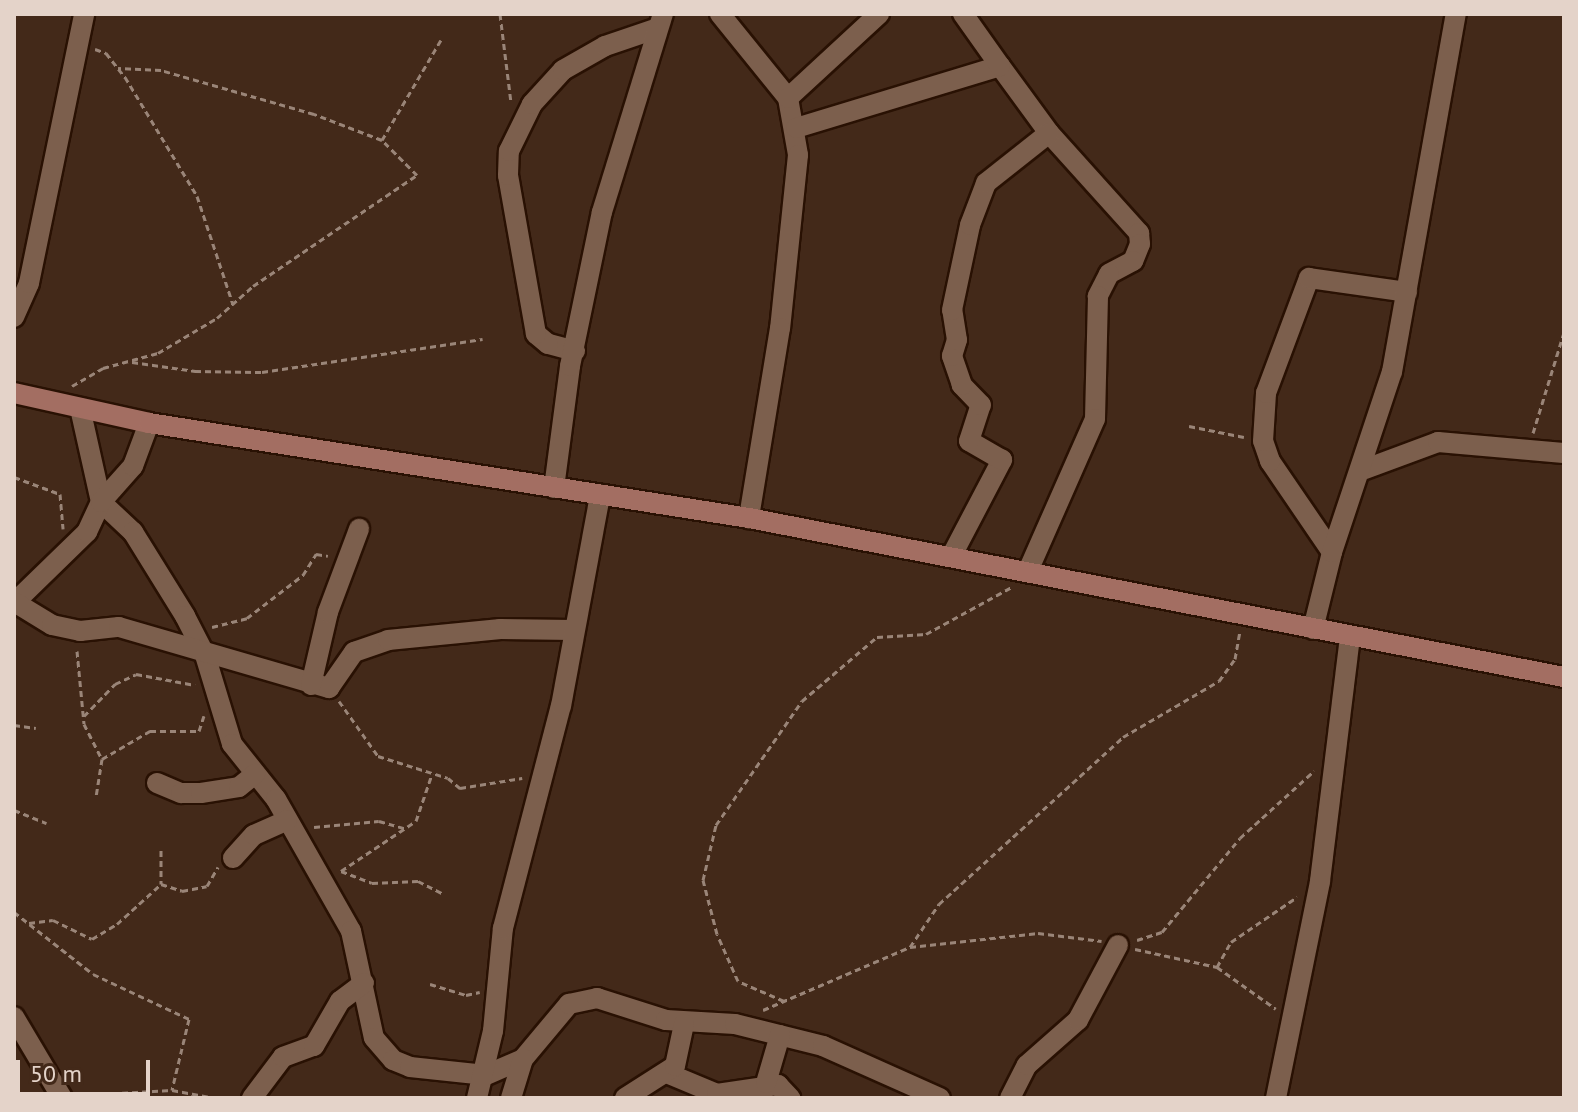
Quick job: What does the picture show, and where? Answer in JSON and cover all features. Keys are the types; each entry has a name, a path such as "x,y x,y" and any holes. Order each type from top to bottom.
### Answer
{"street":[{"path":"14,317 29,283 84,14"},
{"path":"720,14 788,98 796,128 797,201 749,518"},
{"path":"788,98 879,14"},
{"path":"963,14 1049,133 1112,199 1139,233 1140,244 1133,261 1109,274 1098,296 1095,419 1028,571"},
{"path":"1313,629 1332,552 1392,372 1456,14"},
{"path":"575,351 548,344 536,334 508,175 509,151 532,104 563,70 605,46 659,22"},
{"path":"554,488 575,351 602,212 659,22"},
{"path":"796,128 1000,66"},
{"path":"951,557 1002,460 969,441 981,405 962,385 952,356 957,340 952,310 970,225 986,183 1049,133"},
{"path":"1332,552 1270,461 1263,441 1266,393 1309,278 1407,292"},
{"path":"14,377 14,393 149,423 749,518 1564,677"},
{"path":"80,408 101,502 133,532 193,632 205,655 210,689 232,744 333,877 356,939 374,1038 393,1060 410,1067 486,1075 523,1059"},
{"path":"149,423 133,466 101,502 87,532 58,564 15,603 39,620 80,631 119,627 205,655 320,686"},
{"path":"1360,471 1438,442 1564,453"},
{"path":"477,1098 486,1075 503,928 545,773 572,630 597,531 600,495"},
{"path":"320,686 328,612 359,529"},
{"path":"320,686 354,652 388,640 500,629 572,630"},
{"path":"1276,1098 1320,881 1337,763 1350,637"},
{"path":"157,783 181,793 201,793 239,787 255,774"},
{"path":"233,858 254,835 291,825"},
{"path":"1010,1098 1027,1065 1078,1020 1118,945"},
{"path":"252,1098 283,1057 309,1050 340,1001 364,983"},
{"path":"511,1098 523,1059 562,1010 579,1001 597,998 684,1024 735,1024 780,1035 865,1062 940,1098"},
{"path":"14,1017 62,1098"},
{"path":"680,1085 679,1058 684,1024"},
{"path":"766,1083 780,1035"},
{"path":"625,1098 680,1085 734,1095 766,1083 778,1085 790,1098"}],"path":[{"path":"500,14 511,104"},
{"path":"382,140 441,40"},
{"path":"79,45 106,53 118,68 197,196 233,304"},
{"path":"42,398 128,361 158,353 417,175 382,140 314,114 161,70 118,68"},
{"path":"1528,452 1564,332"},
{"path":"128,361 195,371 262,372 483,339"},
{"path":"1189,426 1263,441"},
{"path":"14,477 60,494 63,540 58,564"},
{"path":"193,632 247,618 303,575 316,554 347,562"},
{"path":"784,1001 738,981 717,934 703,880 716,825 802,701 877,637 926,634 1005,595 1028,571"},
{"path":"735,1024 910,947 939,904 1123,737 1219,681 1235,659 1242,615"},
{"path":"80,631 77,654 84,716 102,759 96,798"},
{"path":"84,716 115,684 136,674 210,689 199,731 150,731 102,759"},
{"path":"320,686 356,718 378,756 432,773 460,788 474,788 545,773"},
{"path":"14,725 36,728"},
{"path":"1118,945 1162,932 1240,838 1311,772 1337,763"},
{"path":"333,877 416,821 432,773"},
{"path":"14,810 47,823"},
{"path":"291,825 347,821 404,828"},
{"path":"161,850 161,884"},
{"path":"161,884 182,891 207,886 219,867 233,858"},
{"path":"333,877 372,883 418,881 444,894"},
{"path":"1217,967 1231,942 1320,881"},
{"path":"29,923 53,920 92,939 161,884"},
{"path":"14,912 93,974 189,1019 172,1090"},
{"path":"430,984 466,995 495,989"},
{"path":"62,1098 172,1090 215,1098"}]}
